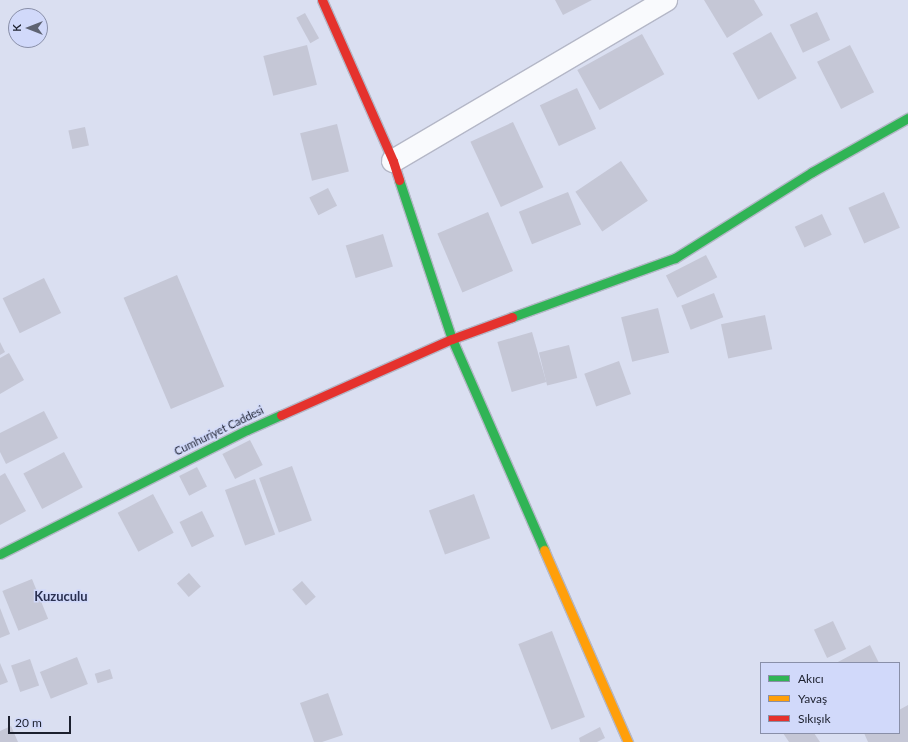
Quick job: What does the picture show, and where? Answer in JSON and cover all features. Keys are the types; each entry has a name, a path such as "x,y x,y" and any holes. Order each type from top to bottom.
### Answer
{"street":[{"path":"322,0 393,161 452,339 628,742"},
{"path":"393,161 666,0"},
{"name":"Cumhuriyet Caddesi","path":"0,554 247,430 452,339 675,258 812,172 908,118"}],"building":[{"path":"555,0 592,0 563,15"},
{"path":"704,0 754,0 763,15 727,38"},
{"path":"817,12 830,40 803,53 790,25"},
{"path":"305,13 319,38 310,43 296,18"},
{"path":"771,32 797,78 758,100 733,53"},
{"path":"642,34 664,74 600,110 577,70"},
{"path":"307,45 317,85 273,96 263,56"},
{"path":"850,45 874,92 841,109 817,62"},
{"path":"577,88 596,129 559,146 540,105"},
{"path":"513,122 543,187 501,207 470,142"},
{"path":"337,124 349,172 312,181 300,133"},
{"path":"85,127 89,146 72,149 68,131"},
{"path":"621,161 648,201 602,232 575,192"},
{"path":"328,188 337,206 318,215 309,198"},
{"path":"568,192 581,224 532,244 519,212"},
{"path":"884,192 900,228 864,243 848,208"},
{"path":"488,212 513,271 462,292 437,233"},
{"path":"822,214 832,235 805,248 795,227"},
{"path":"383,234 393,267 356,278 346,245"},
{"path":"706,255 717,277 677,298 666,275"},
{"path":"177,275 224,386 171,409 124,298"},
{"path":"44,278 61,313 20,333 3,298"},
{"path":"714,293 723,317 691,330 681,306"},
{"path":"658,308 669,353 632,362 621,317"},
{"path":"765,315 772,349 728,359 721,324"},
{"path":"532,332 546,382 512,392 497,342"},
{"path":"0,342 5,352 0,355"},
{"path":"569,345 577,378 547,385 539,352"},
{"path":"9,353 24,380 0,394 0,358"},
{"path":"619,361 631,394 596,407 584,374"},
{"path":"44,411 58,438 6,464 0,452 0,433"},
{"path":"250,440 263,465 235,479 222,454"},
{"path":"64,452 83,487 42,509 23,474"},
{"path":"292,466 312,521 279,532 259,478"},
{"path":"197,467 207,487 189,496 179,476"},
{"path":"5,473 26,511 0,525 0,476"},
{"path":"255,479 275,534 245,545 225,490"},
{"path":"153,494 174,533 138,552 118,513"},
{"path":"474,494 490,538 445,555 429,510"},
{"path":"202,511 214,536 192,547 180,522"},
{"path":"189,573 201,587 189,597 177,583"},
{"path":"32,579 48,619 18,631 2,591"},
{"path":"302,581 316,597 306,605 292,590"},
{"path":"0,608 10,634 0,638"},
{"path":"833,621 846,649 827,658 814,630"},
{"path":"552,631 585,717 551,730 518,644"},
{"path":"870,645 878,662 838,662"},
{"path":"77,657 88,684 51,699 40,672"},
{"path":"30,659 39,685 20,692 11,666"},
{"path":"0,663 8,682 0,685"},
{"path":"110,669 113,679 98,683 95,674"},
{"path":"328,693 343,735 322,742 314,742 300,703"},
{"path":"908,705 908,742 868,742 864,734 900,734 900,709"},
{"path":"11,726 18,742 0,742 0,731"},
{"path":"600,727 605,738 597,742 580,742 579,738"},
{"path":"784,734 815,734 820,742 789,742"}],"traffic: fast":[{"path":"512,317 675,258 812,172 908,118"},
{"path":"399,180 452,339 544,550"},
{"path":"0,554 247,430 281,415"}],"traffic: slow":[{"path":"544,550 628,742"}],"traffic: jam":[{"path":"322,0 393,161 399,180"},
{"path":"281,415 452,339 512,317"}],"district":[{"name":"Kuzuculu","path":"61,596"}]}
